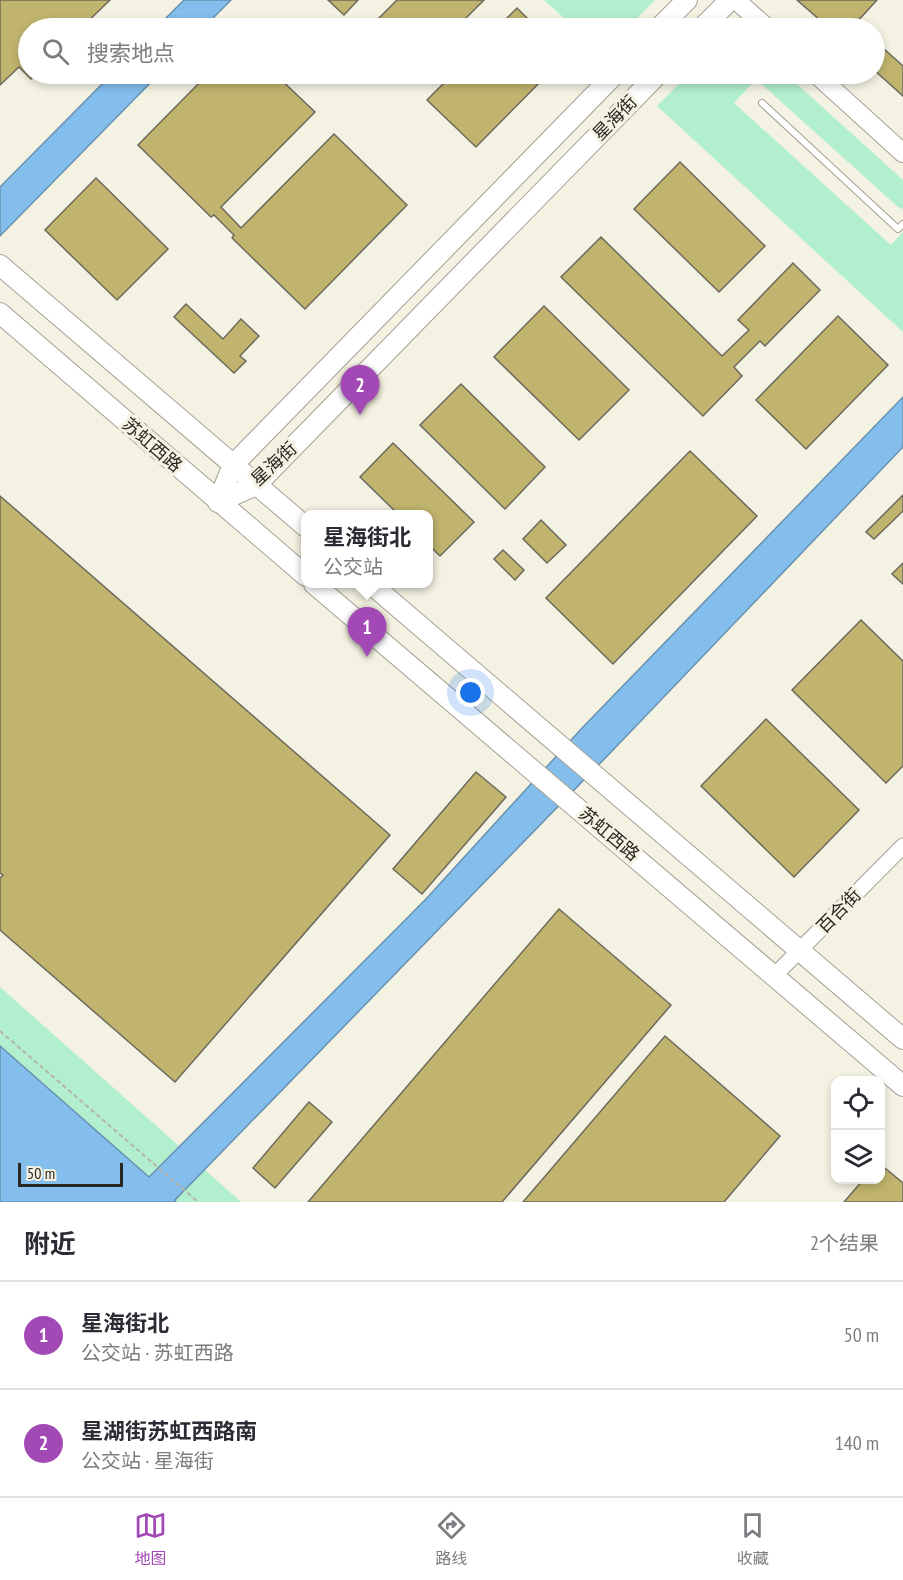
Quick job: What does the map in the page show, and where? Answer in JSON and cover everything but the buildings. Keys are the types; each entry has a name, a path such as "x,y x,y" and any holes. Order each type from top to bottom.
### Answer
{"main road":[{"path":"670,18 687,0"},
{"path":"712,18 730,0"},
{"path":"736,0 756,18"},
{"name":"星海街","path":"218,502 233,465 605,84"},
{"name":"星海街","path":"218,502 256,485 648,84"},
{"path":"827,84 903,153"},
{"name":"苏虹西路","path":"0,265 301,523"},
{"name":"苏虹西路","path":"0,313 301,572"},
{"name":"苏虹西路","path":"319,588 903,1086"},
{"name":"苏虹西路","path":"376,588 903,1039"}],"street":[{"name":"百合街","path":"775,975 903,846"}],"lane":[{"path":"762,103 898,229 903,224"}],"path":[{"path":"0,1031 145,1159 198,1202"}],"green space":[{"path":"544,0 655,0 638,18 564,18"},
{"path":"679,84 751,84 734,103 891,245 903,232 903,332 657,106"},
{"path":"762,84 797,84 903,180 903,209 898,207"},
{"path":"0,987 179,1146 148,1177 0,1046"},
{"path":"204,1169 241,1202 176,1202 174,1200"}],"water":[{"path":"184,0 231,0 213,18 166,18"},
{"path":"102,84 149,84 0,236 0,187"},
{"path":"903,397 903,447 614,749 175,1200 176,1202 0,1202 0,1046 149,1177 426,899 583,727"}],"place":[{"name":"星湖街苏虹西路南","path":"360,415"},
{"name":"星海街北","path":"367,657"}]}
